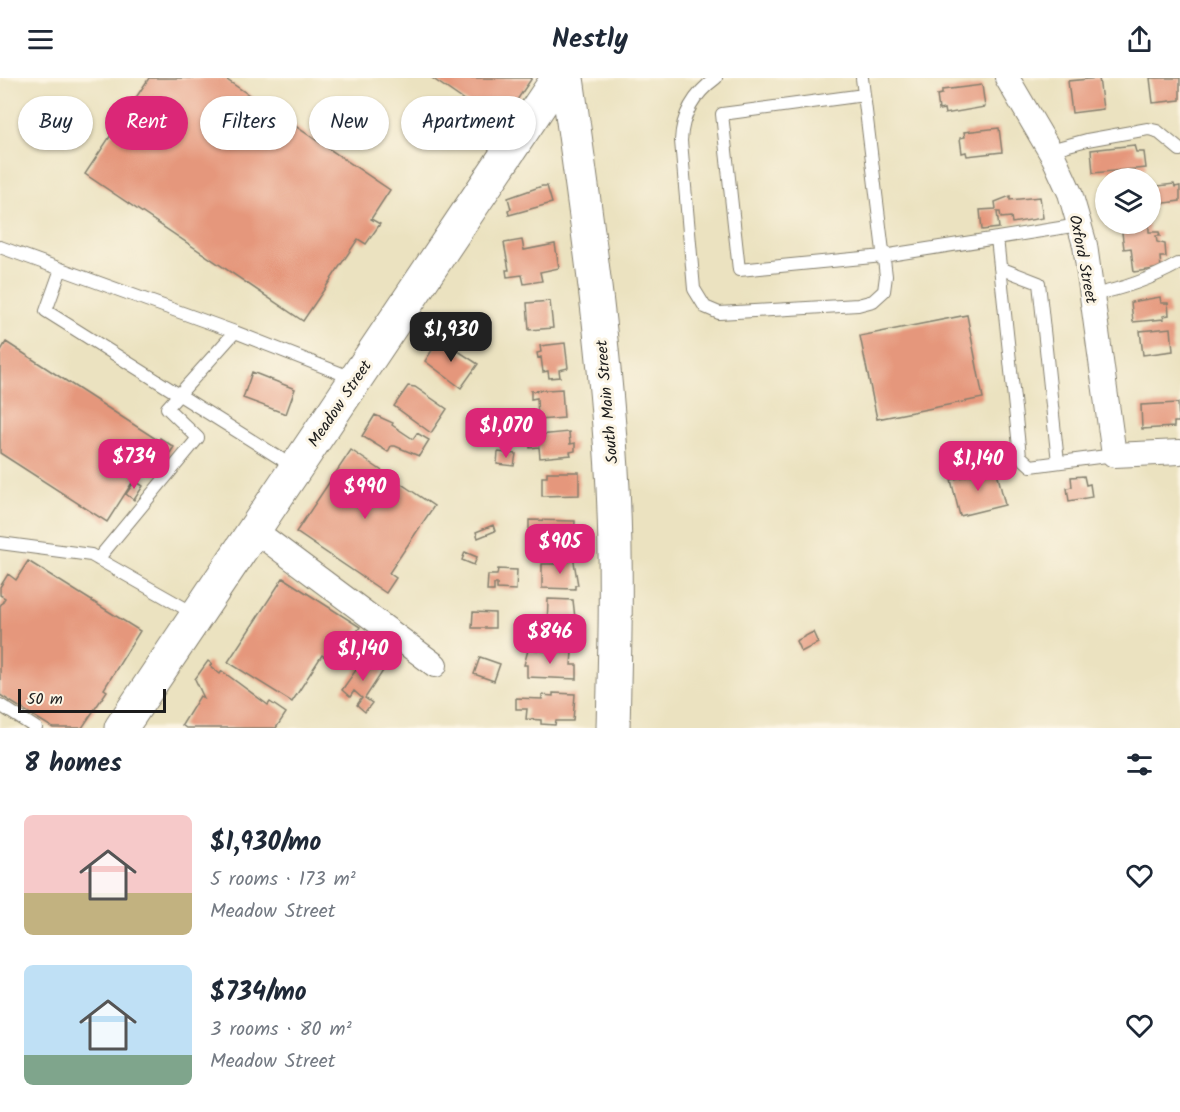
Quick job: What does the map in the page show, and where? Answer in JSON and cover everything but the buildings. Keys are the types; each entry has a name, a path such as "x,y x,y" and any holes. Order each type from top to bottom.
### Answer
{"main road":[{"name":"Meadow Street","path":"121,728 558,78"},
{"name":"South Main Street","path":"567,78 595,274 613,487 616,619 613,728"}],"street":[{"name":"Oxford Street","path":"1006,78 1050,150 1070,193 1079,225 1092,295 1114,455"},
{"path":"1114,455 1180,452"},
{"path":"254,530 435,665"}],"lane":[{"path":"716,78 703,87 690,105 682,123 681,141 694,289 705,307 719,313 858,305 873,301 884,291 886,276 862,78"},
{"path":"864,95 722,114 739,270 883,256 1079,225"},
{"path":"1050,150 1087,140 1148,129 1157,131 1180,150"},
{"path":"997,238 1020,456 1031,466 1114,455"},
{"path":"0,247 235,332 356,379"},
{"path":"1092,295 1122,288 1160,274 1178,264"},
{"path":"1000,268 1039,283 1058,462"},
{"path":"61,269 46,311 296,468"},
{"path":"98,559 198,438 167,408 235,332"},
{"path":"0,543 91,555 197,615"},
{"path":"0,705 36,728"}]}
